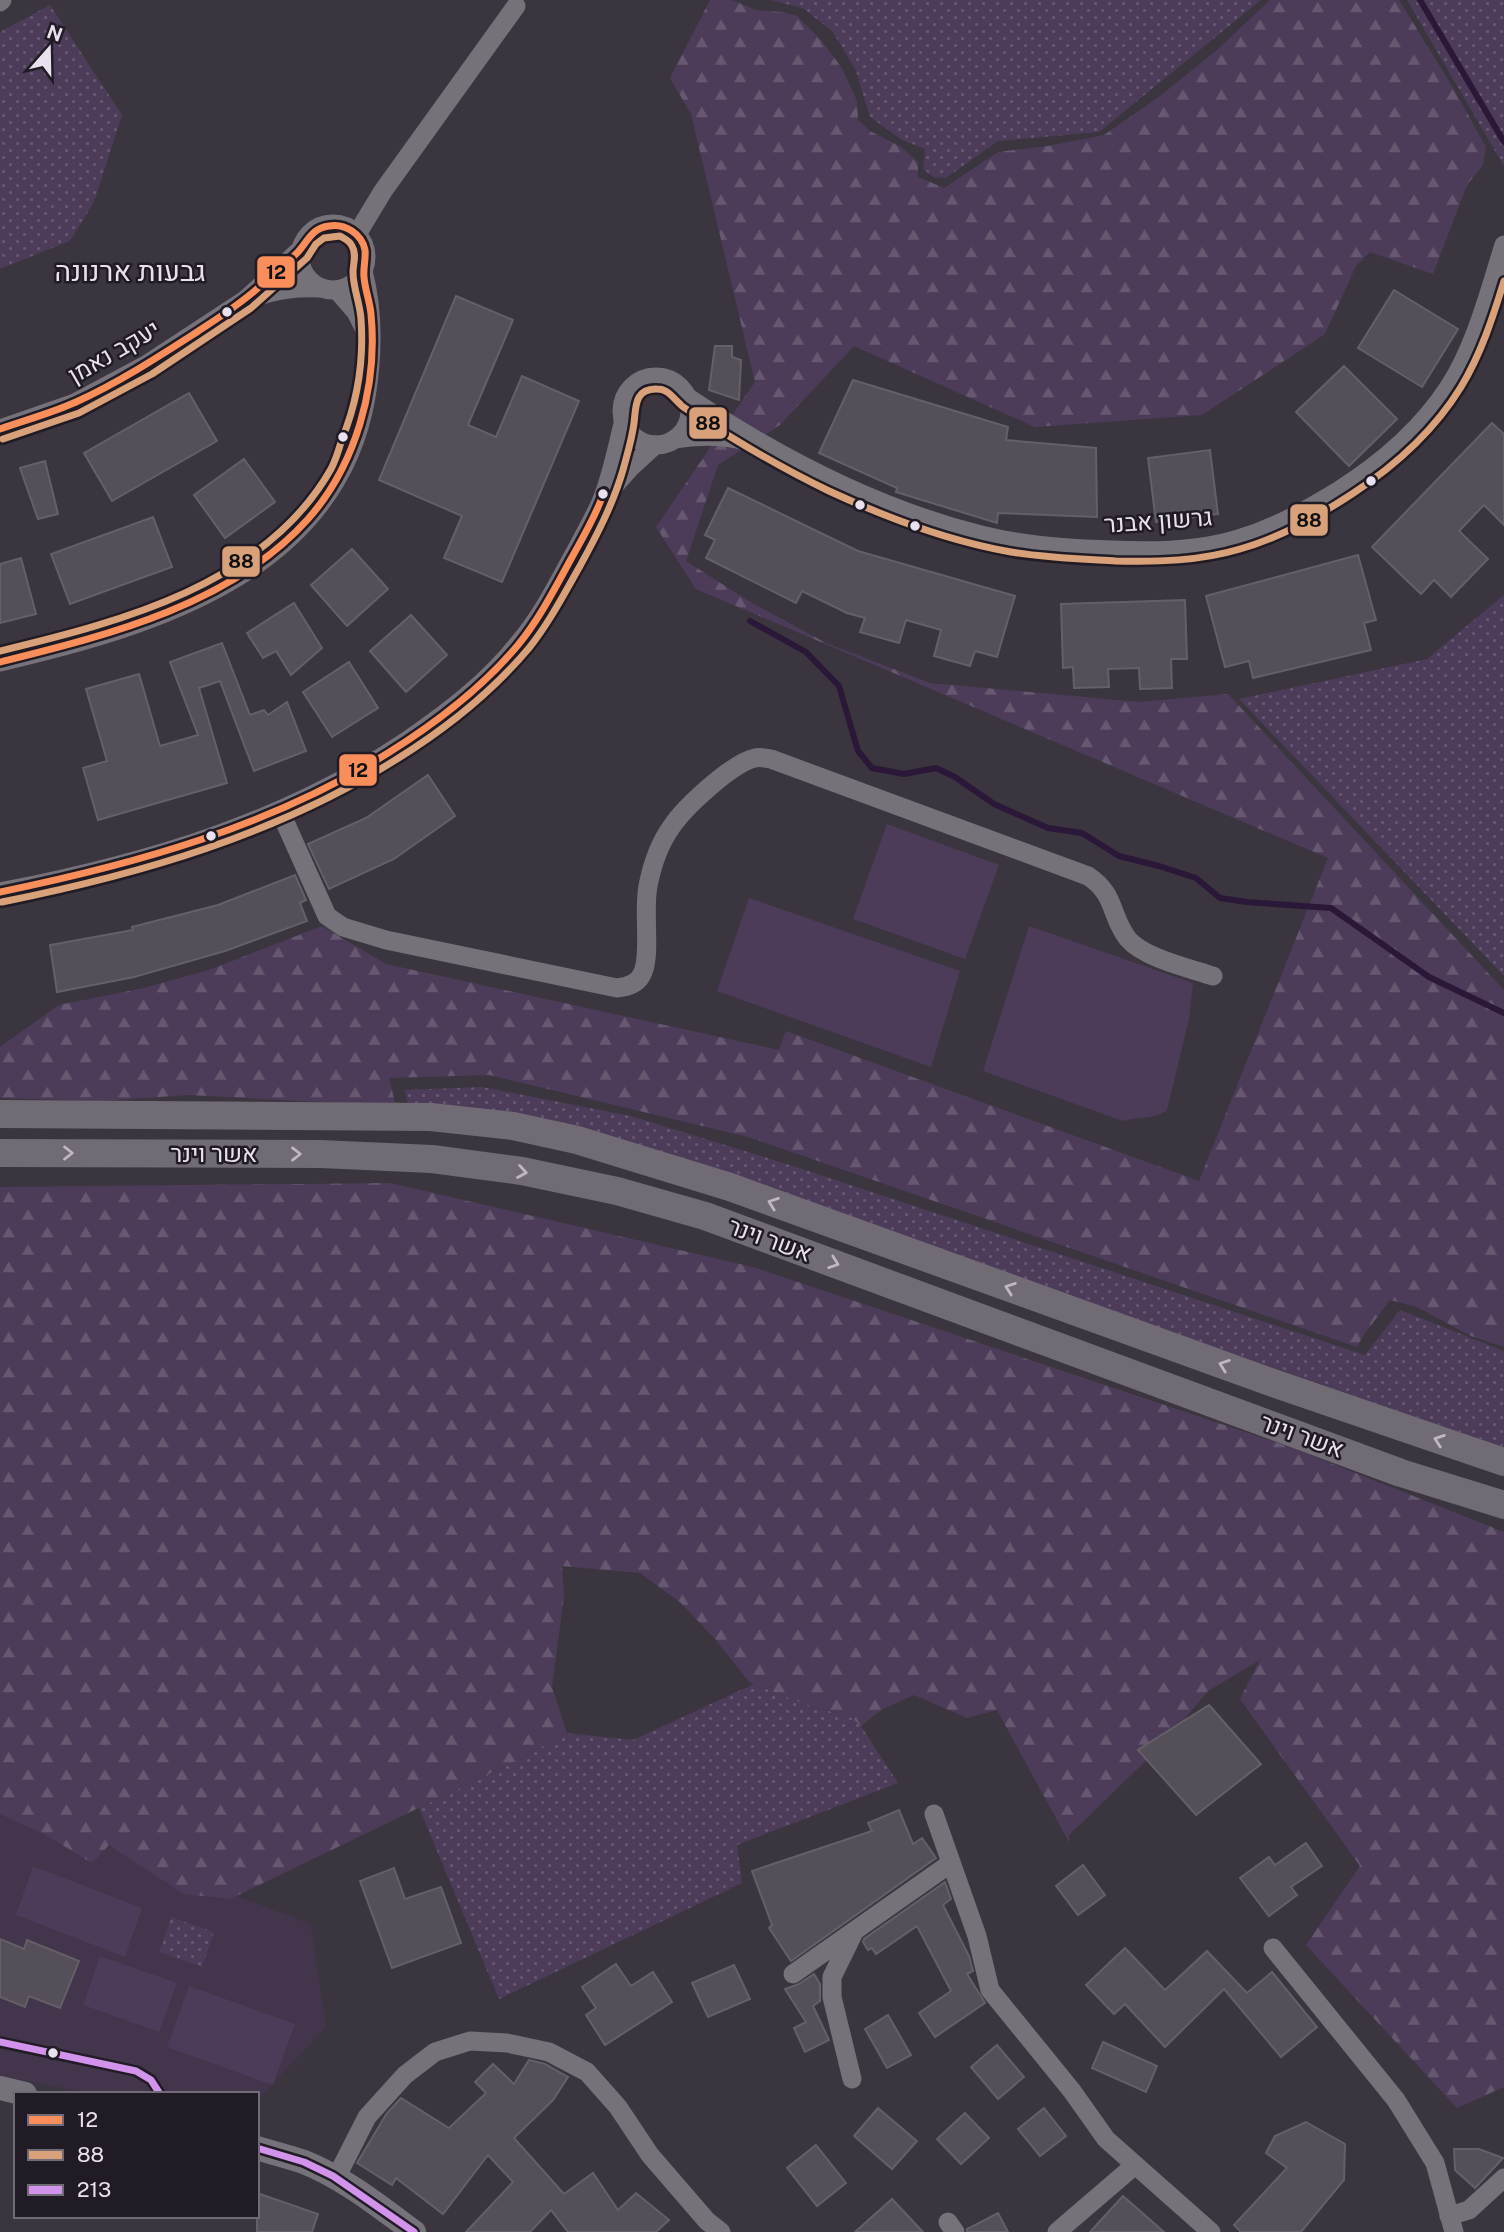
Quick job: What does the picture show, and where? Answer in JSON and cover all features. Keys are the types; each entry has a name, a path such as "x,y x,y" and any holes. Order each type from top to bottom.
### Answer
{"main road":[{"name":"אשר וינר","path":"0,1114 431,1116 513,1126 577,1140 743,1192 1263,1379 1504,1462"},
{"name":"אשר וינר","path":"0,1153 320,1154 432,1159 522,1171 617,1191 705,1216 1401,1473 1504,1505"}],"street":[{"path":"357,234 383,191 516,6"},
{"path":"329,289 353,284 363,271 366,261 366,251 357,234 339,225 319,227 310,232 300,250 302,269 306,277 329,289 356,312 372,346"},
{"name":"גרשון אבנר","path":"687,397 767,448 873,498 929,520 982,536 1072,549 1135,551 1192,548 1237,539 1298,516 1360,477 1395,449 1426,418 1450,386 1470,346 1504,245"},
{"name":"יעקב נאמן","path":"0,429 57,410 110,386 146,365 245,300 300,250"},
{"path":"0,662 97,638 177,608 218,589 257,564 292,535 323,502 347,463 362,418 372,357 370,302 363,271"},
{"name":"יעקב נאמן","path":"245,300 284,288 329,289"},
{"path":"657,377 668,380 681,388 687,397 690,412 688,422 675,439 666,443 645,443 635,437 624,420 624,399 633,386 642,380 657,377"},
{"path":"0,892 144,860 221,835 280,811 345,779 441,717 492,673 519,643 541,612 601,501 624,420"},
{"name":"גרשון אבנר","path":"675,439 721,436 767,448"},
{"path":"601,501 655,444"},
{"path":"280,811 327,916 343,926 386,940 618,988 630,986 643,975 646,962 647,887 655,856 672,825 705,791 738,765 756,758 771,758 1088,876 1100,884 1108,896 1121,928 1130,941 1153,955 1213,976"},
{"path":"934,1814 977,1936 990,1990 1072,2091 1106,2139 1211,2232"},
{"path":"793,1974 951,1863"},
{"path":"852,2079 831,1997 832,1977 855,1931"},
{"path":"1273,1948 1396,2100 1435,2163 1452,2224 1504,2178"},
{"path":"336,2178 367,2118 405,2075 435,2052 470,2041 507,2043 549,2052 587,2072 618,2107 650,2155 707,2221 721,2232"},
{"path":"259,2149 305,2163 336,2178 414,2232"},
{"path":"1057,2232 1135,2165"}],"shaded area":[{"path":"0,1805 311,1924 326,2027 259,2099 259,2092 84,2092 0,2076"}],"green space":[{"path":"710,0 732,0 756,10 797,16 821,40 842,68 857,101 858,120 870,131 901,147 918,162 918,177 944,188 998,152 1104,135 1160,96 1217,50 1270,0 1399,0 1452,86 1486,147 1483,165 1467,185 1433,274 1370,252 1356,266 1325,334 1202,415 1035,427 854,346 780,425 718,465 686,561 747,600 826,643 930,683 1139,702 1228,694 1504,990 1504,1347 1471,1336 1417,1307 1390,1300 1357,1347 748,1137 489,1075 389,1078 396,1106 189,1095 99,1101 0,1098 0,1047 59,1005 144,988 209,970 322,926 386,964 779,1050 786,1031 1199,1181 1328,858 696,589 656,527 755,382 691,114 670,78"},
{"path":"770,0 1261,0 1099,132 998,141 946,178 933,177 923,169 925,149 902,140 870,117 856,71 833,32 803,8"},
{"path":"1407,0 1504,0 1504,166"},
{"path":"50,5 122,115 94,202 70,241 0,269 0,32"},
{"path":"1504,595 1504,976 1239,699 1427,659"},
{"path":"887,824 999,865 965,959 853,919"},
{"path":"749,898 960,971 931,1067 717,991"},
{"path":"1029,926 1193,983 1189,1019 1167,1110 1157,1115 1123,1121 983,1071"},
{"path":"482,1087 631,1116 796,1167 1365,1355 1400,1310 1504,1351 1504,1447 716,1177 409,1107 404,1090"},
{"path":"390,1183 753,1267 1290,1447 1504,1532 1504,2087 1457,2108 1306,1945 1360,1866 1240,1699 1260,1660 1208,1691 1163,1744 1069,1835 1069,1842 997,1710 967,1718 914,1695 881,1710 861,1726 852,1718 799,1702 749,1682 715,1639 681,1603 640,1573 562,1566 564,1595 552,1687 567,1733 522,1758 230,1899 184,1894 109,1845 92,1863 44,1834 0,1814 0,1187"},
{"path":"754,1684 799,1702 852,1718 861,1726 898,1783 737,1845 742,1883 499,1999 419,1808 567,1733 633,1740"},
{"path":"33,1866 142,1908 125,1957 16,1915"},
{"path":"171,1917 214,1932 202,1967 159,1952"},
{"path":"100,1956 177,1983 159,2032 83,2005"},
{"path":"189,1986 295,2024 273,2085 167,2047"}],"building":[{"path":"1394,290 1458,329 1422,387 1358,348"},
{"path":"456,296 513,320 468,425 496,437 522,376 579,401 502,582 444,558 462,516 379,480"},
{"path":"715,346 732,346 732,357 741,360 739,400 709,390"},
{"path":"1344,366 1397,419 1349,466 1296,412"},
{"path":"853,380 1008,427 1006,440 1096,448 1097,517 998,513 997,523 896,492 897,488 819,453"},
{"path":"189,393 217,441 112,501 84,453"},
{"path":"1492,423 1504,434 1504,525 1484,505 1459,531 1488,559 1451,597 1434,580 1421,594 1372,547"},
{"path":"1210,450 1218,514 1156,522 1148,458"},
{"path":"244,459 275,502 225,538 194,495"},
{"path":"45,461 58,514 38,519 20,468"},
{"path":"728,488 858,551 1015,596 997,657 975,651 970,666 934,656 941,630 906,620 899,643 860,632 865,618 847,613 802,591 796,603 706,558 715,540 705,535"},
{"path":"153,517 172,567 70,604 51,554"},
{"path":"352,549 388,589 347,626 311,585"},
{"path":"1358,555 1376,620 1364,623 1371,650 1253,678 1249,661 1225,667 1206,596"},
{"path":"21,558 36,614 0,623 0,564"},
{"path":"1185,600 1187,659 1171,659 1172,688 1140,689 1139,668 1108,669 1109,687 1074,688 1073,667 1063,668 1061,604"},
{"path":"294,603 322,648 291,675 276,651 263,658 247,633"},
{"path":"411,615 447,655 406,692 370,651"},
{"path":"222,643 250,715 264,710 268,715 287,702 306,751 254,771 220,681 199,688 227,783 98,820 83,768 107,761 86,689 139,674 160,746 198,735 170,662"},
{"path":"349,662 378,708 332,737 303,692"},
{"path":"428,775 455,816 394,859 329,889 308,844 366,818"},
{"path":"295,875 306,900 300,903 307,921 225,951 134,977 57,992 50,945 133,930 132,927 218,905"},
{"path":"1209,1705 1261,1764 1196,1815 1138,1750"},
{"path":"899,1810 913,1844 922,1838 936,1858 791,1961 769,1928 772,1925 752,1871 872,1831 868,1823"},
{"path":"1306,1843 1322,1866 1291,1887 1297,1895 1269,1916 1240,1878 1269,1857 1275,1865"},
{"path":"1083,1865 1105,1895 1078,1915 1056,1886"},
{"path":"394,1868 405,1899 441,1887 461,1943 392,1968 360,1881"},
{"path":"945,1882 951,1899 943,1905 969,1956 973,1971 967,1974 985,2003 935,2037 919,2013 951,1991 917,1926 876,1954 872,1948 868,1950 863,1942"},
{"path":"0,1939 24,1949 27,1940 79,1961 60,2008 29,1996 25,2007 0,1997"},
{"path":"1125,1948 1165,1990 1207,1951 1247,1993 1272,1972 1317,2027 1281,2057 1224,1989 1165,2047 1125,2004 1114,2014 1086,1985"},
{"path":"616,1964 631,1986 653,1972 672,2002 605,2045 586,2015 596,2008 582,1987"},
{"path":"734,1965 750,1999 708,2017 692,1983"},
{"path":"814,1974 820,1984 820,2001 813,2006 829,2040 805,2052 794,2028 806,2022 785,1989"},
{"path":"888,2015 911,2055 887,2068 865,2029"},
{"path":"1103,2042 1157,2066 1146,2092 1092,2068"},
{"path":"997,2045 1024,2077 998,2099 971,2067"},
{"path":"529,2060 545,2064 568,2077 553,2100 514,2138 564,2194 593,2173 618,2210 636,2193 669,2220 656,2232 568,2232 551,2210 530,2232 466,2232 513,2182 488,2155 443,2214 396,2178 392,2185 357,2163 387,2113 401,2098 449,2128 486,2093 475,2082 493,2064 514,2084"},
{"path":"878,2108 917,2141 892,2169 854,2136"},
{"path":"1044,2108 1066,2136 1040,2156 1018,2129"},
{"path":"965,2113 989,2138 961,2164 937,2139"},
{"path":"1306,2122 1345,2144 1344,2180 1301,2232 1241,2232 1234,2225 1287,2168 1266,2153 1275,2136"},
{"path":"816,2145 846,2183 817,2206 787,2168"},
{"path":"1454,2149 1479,2149 1503,2158 1475,2188 1455,2170"},
{"path":"259,2194 318,2214 312,2232 257,2232"},
{"path":"1123,2196 1164,2232 1090,2232"},
{"path":"892,2199 923,2232 855,2232"},
{"path":"998,2213 1008,2232 967,2232 967,2229"}],"waterway":[{"path":"1420,0 1504,142"},
{"path":"750,621 806,652 839,686 858,751 872,768 904,774 936,768 955,777 994,804 1048,828 1082,833 1119,856 1196,878 1220,898 1331,908 1429,977 1504,1013"}],"transit line":[{"name":"12","path":"0,429 92,395 168,351 251,294 293,257 318,229 341,226 357,235 363,244 372,341 367,396 351,449 325,498 308,519 277,549 243,574 205,595 125,628 0,662"},
{"name":"88","path":"0,651 93,627 186,593 229,570 268,542 303,509 331,469 352,410 359,380 361,319 353,278 355,256 351,244 340,236 324,238 316,244 307,258 251,308 152,374 79,413 3,439"},
{"name":"88","path":"2,902 105,879 255,830 351,786 451,722 515,664 556,608 592,543 614,495 629,447 636,405 644,392 664,390 690,412 795,474 873,510 941,535 987,547 1050,557 1116,561 1194,558 1255,544 1298,526 1352,494 1398,459 1426,433 1461,387 1491,322 1504,281"},
{"name":"12","path":"0,892 151,855 249,822 343,779 406,742 474,690 518,645 553,592 604,492"},
{"name":"213","path":"0,2042 136,2071 151,2080 159,2092"},
{"name":"213","path":"259,2149 304,2162 333,2176 414,2232"}],"district":[{"name":"גבעות ארנונה","path":"130,271"}]}
